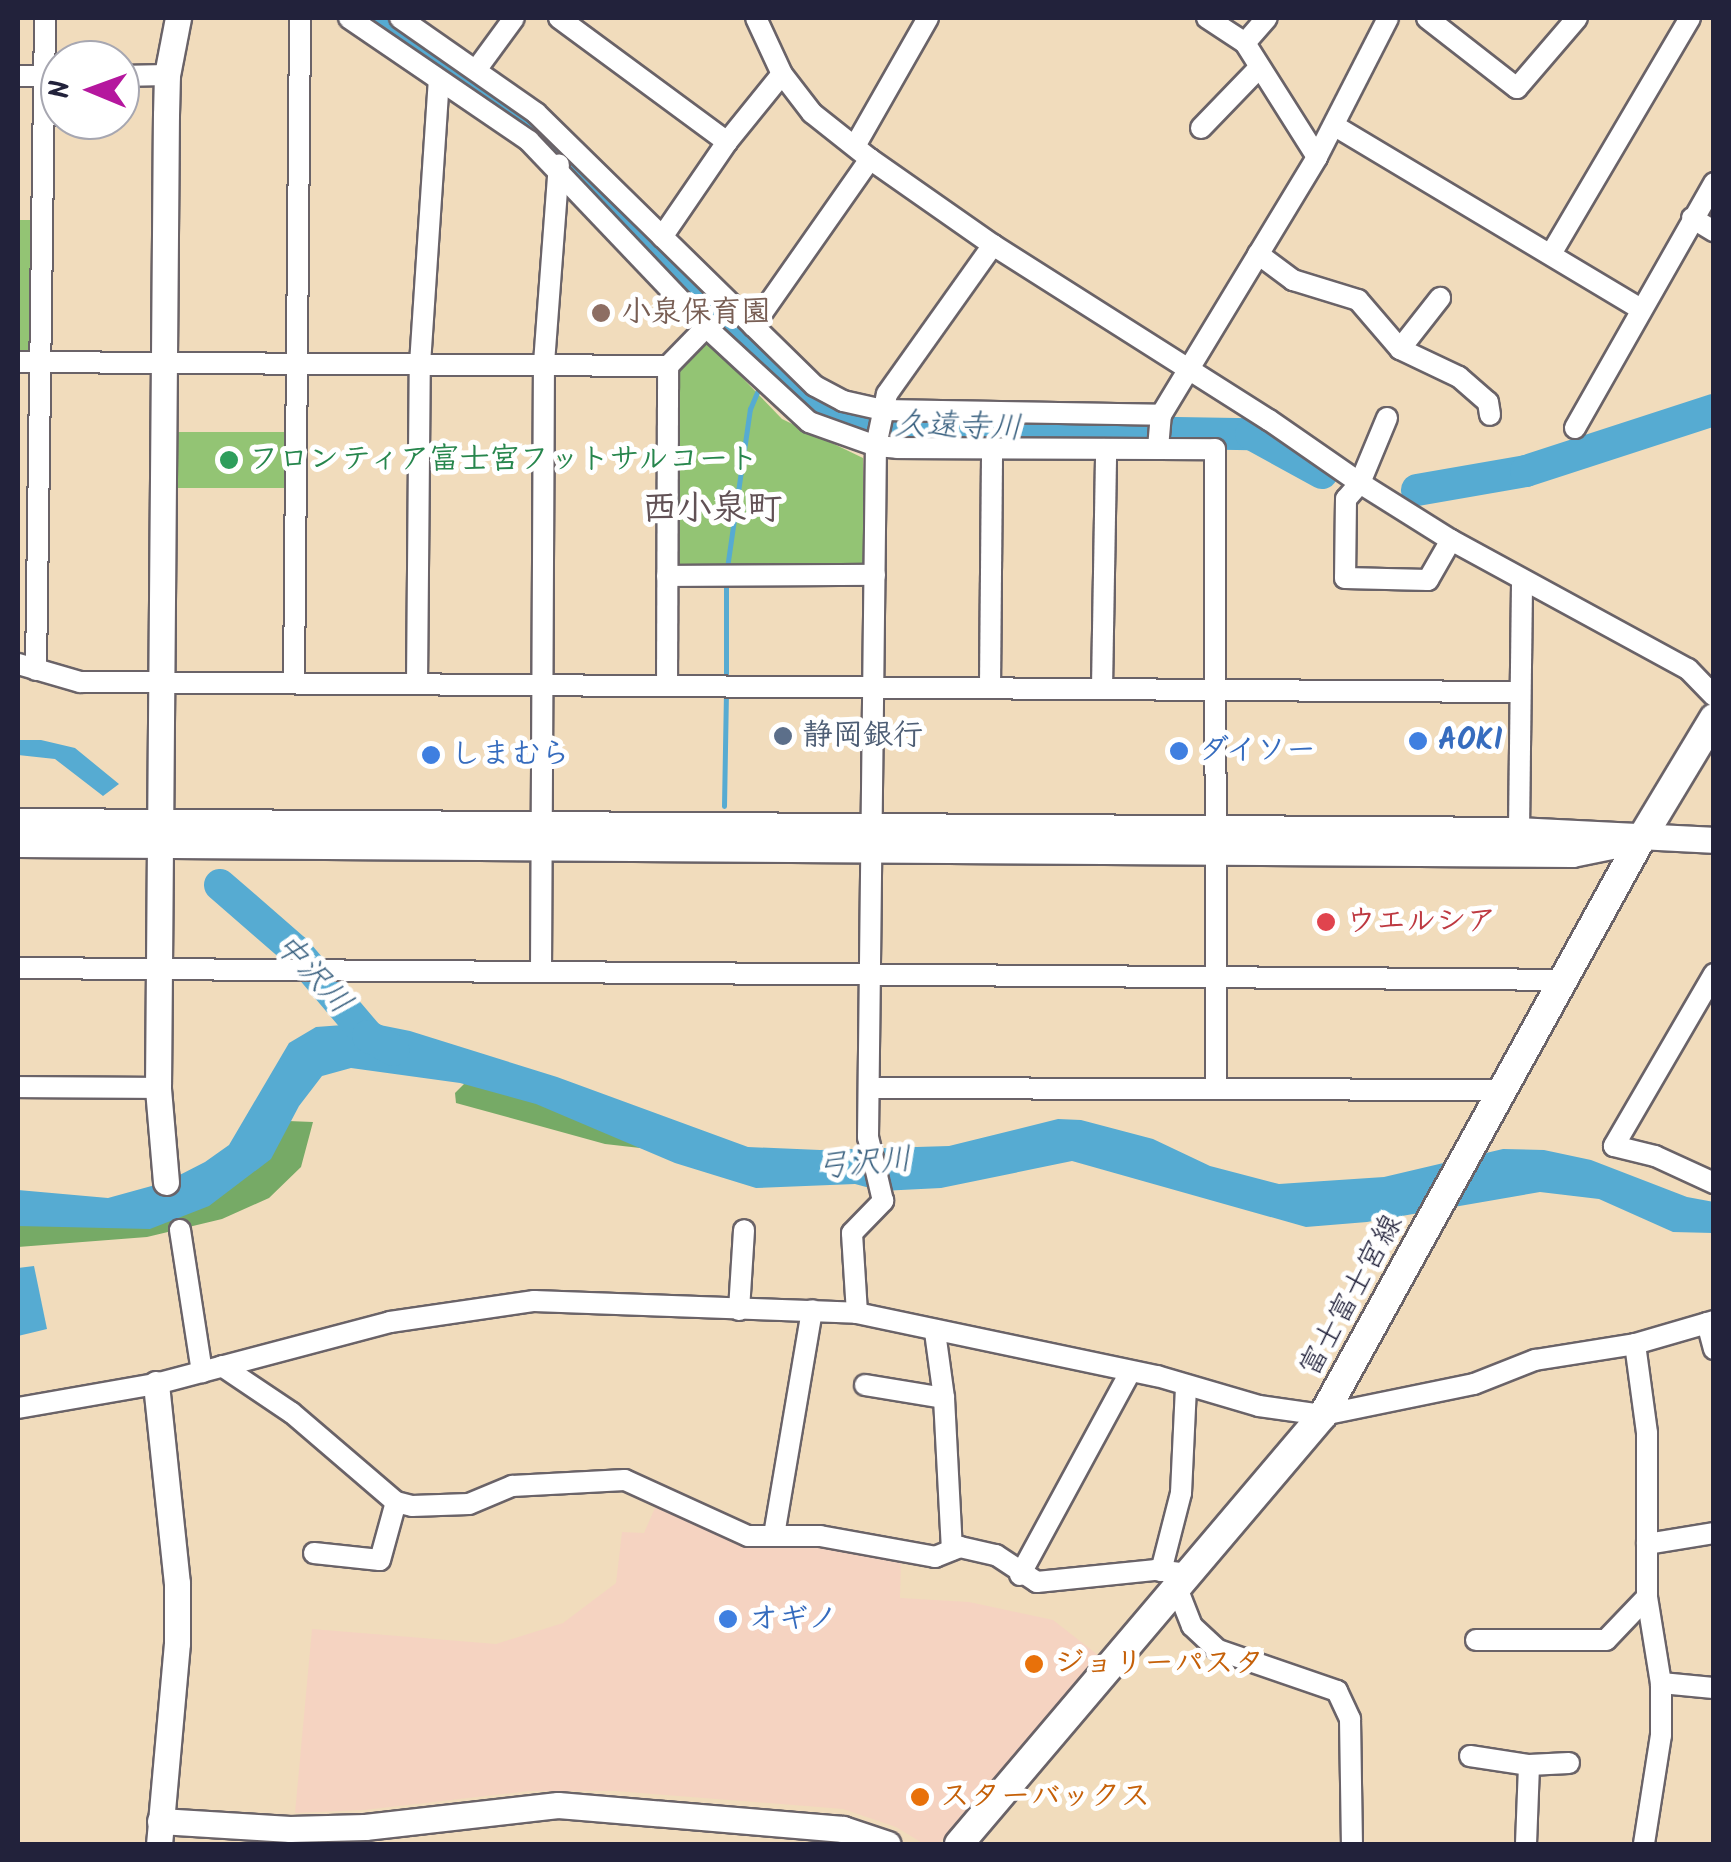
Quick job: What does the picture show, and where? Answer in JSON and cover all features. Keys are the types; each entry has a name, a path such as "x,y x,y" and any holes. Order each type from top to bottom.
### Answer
{"main road":[{"name":"富士富士宮線","path":"959,1844 1176,1578 1323,1415 1641,840 1714,718"}],"street":[{"path":"166,1182 158,1088 167,76 178,18"},
{"path":"294,683 300,18"},
{"path":"349,18 529,141 564,159 662,236 814,386 844,401 879,428 992,449 1106,448 1159,432"},
{"path":"400,18 536,112 564,159 706,327 808,422 879,428 1159,432 1215,450 1216,1088"},
{"path":"476,70 514,18"},
{"path":"559,18 727,142"},
{"path":"756,18 782,74 812,114 993,245 1451,540 1688,669 1714,696"},
{"path":"753,326 862,152 928,18"},
{"path":"1207,18 1245,43 1258,69 1294,115 1317,158"},
{"path":"1245,43 1267,18"},
{"path":"1159,432 1186,369 1317,158 1388,18"},
{"path":"1427,18 1516,88 1578,18"},
{"path":"1550,254 1690,18"},
{"path":"1201,128 1258,69"},
{"path":"662,236 727,142 782,74"},
{"path":"140,76 167,76"},
{"path":"417,684 420,364 438,80"},
{"path":"1335,126 1641,309"},
{"path":"51,140 27,667 80,682 1519,692"},
{"path":"541,972 544,363 564,159"},
{"path":"1575,428 1714,183"},
{"path":"1692,218 1714,231"},
{"path":"857,1313 852,1233 883,1201 868,1137 879,428 887,394 993,245"},
{"path":"1258,254 1292,280 1358,300 1400,349 1459,377 1488,402 1490,415"},
{"path":"1400,349 1440,298"},
{"path":"667,686 668,366 706,327"},
{"path":"18,362 296,360 668,366"},
{"path":"1387,418 1360,484 1346,499 1345,578 1428,580 1451,540"},
{"path":"1102,688 1106,448"},
{"path":"990,687 992,449"},
{"path":"667,576 875,575"},
{"path":"1518,830 1522,580"},
{"path":"18,821 160,833 1217,840 1572,854 1641,840"},
{"path":"1217,840 1518,830 1573,830 1641,840 1714,840"},
{"path":"18,844 160,833"},
{"path":"18,968 1566,980"},
{"path":"1714,974 1614,1146 1655,1156 1714,1183"},
{"path":"18,1087 158,1088"},
{"path":"869,1088 1503,1090"},
{"path":"180,1230 212,1369 292,1413 396,1502 412,1506 470,1504 512,1486 624,1480 734,1532 858,1541 935,1557 960,1546 996,1555 1020,1575 1037,1582 1176,1578"},
{"path":"740,1310 744,1230"},
{"path":"18,1408 156,1384 390,1322 517,1303 626,1302 857,1313 1130,1372 1258,1406 1323,1415 1474,1384 1534,1360 1635,1344 1710,1322 1714,1349"},
{"path":"774,1535 812,1310"},
{"path":"935,1332 944,1398 952,1550"},
{"path":"1635,1344 1647,1432 1647,1598 1661,1683 1661,1736 1644,1844"},
{"path":"1020,1575 1130,1372"},
{"path":"156,1384 177,1582 177,1642 159,1833 365,1828 558,1806 843,1829 888,1844"},
{"path":"865,1385 944,1398"},
{"path":"1186,1385 1176,1578 1192,1626 1218,1650 1337,1692 1350,1719 1352,1844"},
{"path":"314,1553 380,1560 396,1502"},
{"path":"1647,1544 1714,1532"},
{"path":"1476,1640 1606,1640 1647,1598"},
{"path":"1661,1683 1714,1688"},
{"path":"1470,1756 1529,1765 1569,1763"},
{"path":"1526,1844 1529,1765"}],"shaded area":[{"path":"658,1501 737,1540 834,1543 901,1558 900,1598 969,1602 1053,1620 1098,1655 939,1844 924,1844 896,1827 843,1809 615,1791 530,1791 364,1810 295,1813 312,1629 496,1644 563,1623 616,1583 622,1532 644,1533"}],"green space":[{"path":"18,220 37,220 36,346 30,353 18,353"},
{"path":"708,342 782,419 863,458 863,568 677,566 679,370"},
{"name":"フロンティア富士宮フットサルコート","path":"175,432 284,432 284,488 175,488"},
{"path":"497,1080 649,1149 605,1144 456,1103 455,1093 465,1083"},
{"path":"288,1121 313,1122 301,1167 269,1198 222,1219 147,1237 18,1247 18,1214 133,1216"}],"water":[{"path":"18,740 41,740 75,748 119,784 103,796 55,759 18,755"},
{"name":"弓沢川","path":"370,1023 410,1031 557,1077 748,1147 820,1150 949,1146 1058,1119 1081,1120 1153,1139 1210,1166 1279,1184 1384,1177 1503,1149 1544,1150 1591,1160 1687,1197 1714,1202 1713,1233 1673,1232 1599,1199 1540,1192 1367,1222 1306,1227 1072,1161 941,1188 881,1191 855,1184 756,1188 675,1163 536,1104 460,1083 351,1068 322,1076 299,1106 271,1159 209,1206 150,1229 18,1226 18,1190 108,1198 166,1182 205,1162 229,1145 289,1043 316,1027"},
{"path":"34,1266 47,1329 18,1336 18,1268"}],"waterway":[{"name":"久遠寺川","path":"376,18 557,148 628,215 795,392 822,409 860,423 890,428 1251,434 1322,473"},
{"path":"727,568 750,409 759,388"},
{"name":"久遠寺川","path":"1417,490 1526,471 1714,410"},
{"path":"726,579 726,683"},
{"path":"724,806 726,694"},
{"name":"中沢川","path":"220,885 296,951 368,1036 393,1050"}],"place":[{"name":"小泉保育園","path":"601,313"},
{"name":"フロンティア富士宮フットサルコート","path":"229,460"},
{"name":"静岡銀行","path":"783,736"},
{"name":"AOKI","path":"1418,741"},
{"name":"ダイソー","path":"1179,751"},
{"name":"しまむら","path":"431,755"},
{"name":"ウエルシア","path":"1326,922"},
{"name":"オギノ","path":"728,1619"},
{"name":"ジョリーパスタ","path":"1034,1664"},
{"name":"スターバックス","path":"920,1797"}],"district":[{"name":"西小泉町","path":"712,510"}]}
